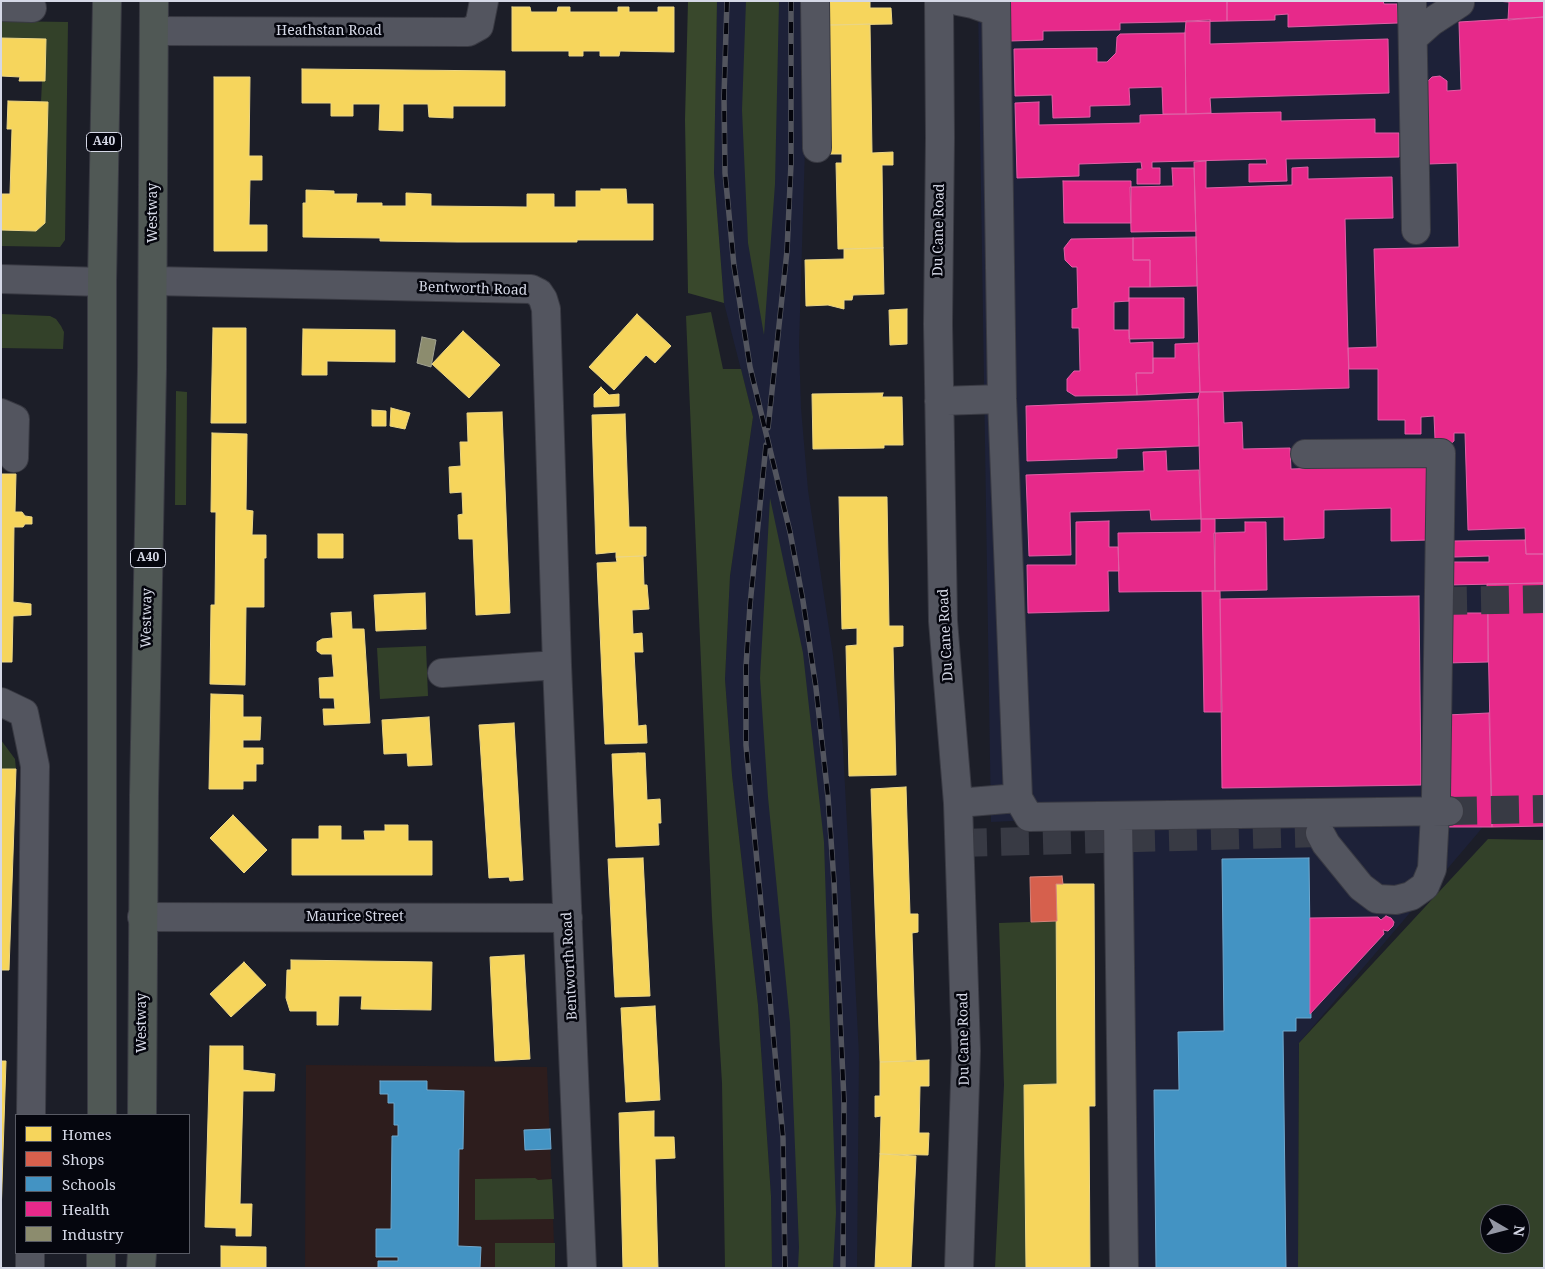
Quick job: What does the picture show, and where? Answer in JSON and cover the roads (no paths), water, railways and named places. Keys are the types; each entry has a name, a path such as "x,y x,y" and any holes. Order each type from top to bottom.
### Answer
{"highway":[{"name":"A40","path":"102,1114 102,282 107,1"},
{"name":"Westway","path":"142,1114 142,917 153,280 154,1"},
{"path":"101,1254 101,1268"},
{"path":"142,1254 142,1268"}],"street":[{"name":"Heathstan Road","path":"154,30 468,32 478,26 484,1"},
{"path":"815,1 817,148"},
{"name":"Du Cane Road","path":"939,1 938,324 943,621 958,802 966,1051 959,1268"},
{"path":"958,1 996,7 1002,399 1018,798 1029,817 1442,812"},
{"path":"1412,1 1416,230"},
{"path":"1413,38 1431,22 1460,3"},
{"path":"1,8 32,8"},
{"path":"1,279 102,282"},
{"name":"Bentworth Road","path":"153,280 531,289 539,293 544,299 546,309 557,665 582,1268"},
{"path":"939,401 1002,399"},
{"path":"1,413 15,419 14,458"},
{"path":"1305,454 1441,453 1442,812 1432,869 1425,886 1411,896 1396,900 1377,899 1360,887 1326,844 1320,833"},
{"path":"442,673 557,665"},
{"path":"1,702 24,713 35,766 32,1114"},
{"path":"958,802 1018,798"},
{"path":"1118,816 1124,1268"},
{"name":"Maurice Street","path":"142,917 568,918"},
{"path":"30,1254 30,1268"}],"tunnel":[{"path":"1439,601 1544,599"},
{"path":"1449,811 1544,809"},
{"path":"959,843 1320,833"}],"railway":[{"path":"727,1 724,96 725,173 734,266 750,367 790,532 803,601 816,688 828,797 834,882 844,1101 843,1268"},
{"path":"768,428 787,251 791,164 791,1"},
{"path":"766,445 750,605 746,667 746,745 783,1138 785,1268"}]}
